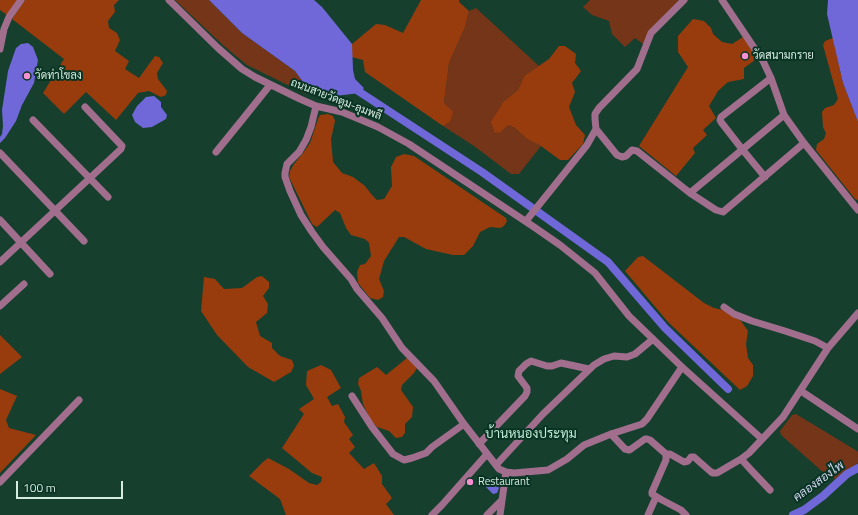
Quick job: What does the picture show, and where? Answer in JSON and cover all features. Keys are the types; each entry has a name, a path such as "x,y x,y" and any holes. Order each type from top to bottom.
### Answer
{"street":[{"path":"0,49 4,29 21,0"},
{"name":"ถนนสายวัดตูม-ลุมพลี","path":"169,0 218,48 242,69 316,106 342,112 378,127 409,144 527,219 595,273 629,316 682,367 762,439"},
{"path":"684,0 651,33 637,68 599,108 595,114 596,129 618,155 622,157 626,156 632,150 637,151 690,193 716,210 723,212 804,143"},
{"path":"722,0 764,61 784,115 804,143 858,210"},
{"path":"765,177 720,120 721,117 771,78"},
{"path":"216,152 270,84"},
{"path":"316,106 312,127 306,140 299,152 287,164 284,173 290,191 302,215 323,247 382,318 402,348 434,381 464,424 499,469 514,473 548,470 567,460 584,445 642,424 647,419 682,367"},
{"path":"0,262 122,149 122,146 85,107"},
{"path":"690,193 784,115"},
{"path":"33,120 108,197"},
{"path":"527,219 587,145 596,129"},
{"path":"0,153 84,241"},
{"path":"0,220 50,274"},
{"path":"0,306 24,284"},
{"path":"724,307 734,314 752,321 785,330 815,341 828,348"},
{"path":"611,434 625,449 632,449 647,439 666,454 670,454 684,462 688,461 691,457 694,457 711,472 717,473 749,453 783,417 828,348 858,313"},
{"path":"496,465 543,414 589,369 604,358 635,354 653,339"},
{"path":"480,444 525,396 527,388 518,376 519,371 526,364 531,361 547,366 561,363 589,369"},
{"path":"801,391 858,428"},
{"path":"352,396 372,427 393,454 404,460 426,453 464,424"},
{"path":"0,482 79,400"},
{"path":"432,515 442,506 487,454"},
{"path":"666,454 666,460 652,492 653,495 681,510 686,515"},
{"path":"741,458 770,490"},
{"path":"500,515 506,472"},
{"path":"648,515 656,497"},
{"path":"487,515 502,499"}],"shaded area":[{"path":"0,0 18,0 7,15 0,10"},
{"path":"25,0 119,0 114,5 115,12 108,21 109,28 117,33 120,40 115,51 129,61 125,69 139,78 155,56 159,57 163,63 157,73 158,79 167,91 166,95 161,97 149,91 138,93 116,120 86,92 64,114 43,93 64,59 12,19"},
{"path":"175,0 209,0 242,33 295,71 306,86 315,92 306,94 247,65 224,46"},
{"path":"209,0 314,0 322,7 352,44 353,70 355,79 364,88 360,93 335,96 315,92 306,86 295,71 242,33"},
{"path":"421,0 459,0 459,2 469,11 465,27 449,63 444,103 453,112 450,122 443,126 365,72 363,60 352,57 352,44 376,24 385,25 403,33"},
{"path":"590,0 679,0 643,44 635,38 625,47 612,34 609,21 592,15 583,7"},
{"path":"828,0 858,0 858,122 843,83 827,14"},
{"path":"476,8 539,66 524,76 518,90 504,101 501,132 508,125 515,128 527,139 541,146 519,174 511,174 474,146 443,126 450,122 444,103 449,63 465,27 469,11"},
{"path":"693,19 704,21 711,28 713,34 722,42 732,44 743,37 755,52 755,60 744,68 744,79 728,82 718,91 709,106 716,118 703,130 707,135 693,148 695,153 676,176 639,146 688,67 678,52 678,36"},
{"path":"833,38 843,83 858,122 858,200 855,199 816,150 817,144 824,139 826,133 823,127 822,112 825,108 834,105 838,99 823,45 825,41"},
{"path":"28,43 33,47 38,60 34,83 22,105 16,121 0,143 3,126 2,110 8,71 16,48 21,44"},
{"path":"559,46 565,46 576,54 575,63 581,71 572,83 575,92 569,107 576,125 585,135 583,144 568,160 560,160 541,146 527,139 515,128 508,125 501,132 495,133 491,122 504,101 518,90 524,76 549,59"},
{"path":"154,96 161,102 161,107 167,115 166,119 152,127 143,128 135,122 132,115 137,106 146,97"},
{"path":"328,114 333,116 335,121 331,139 333,162 342,173 353,177 365,186 377,200 384,199 392,186 391,167 396,157 404,154 414,156 506,218 507,221 504,226 500,228 490,227 480,232 473,246 464,255 453,255 426,249 404,237 399,237 384,261 379,279 384,291 383,297 378,300 370,298 358,283 357,272 360,265 365,264 371,256 369,243 365,239 351,235 346,228 340,213 335,210 317,227 312,224 289,177 290,171 294,164 310,143 320,115"},
{"path":"643,256 704,303 714,308 723,310 741,321 748,331 746,344 748,358 753,365 753,376 747,386 740,390 668,322 625,271 638,257"},
{"path":"262,276 269,282 269,288 263,296 268,304 267,313 256,322 260,336 272,343 272,348 280,356 292,360 294,366 291,372 274,382 248,367 217,335 201,311 204,277 215,279 224,289 242,288 257,277"},
{"path":"0,335 22,357 0,374"},
{"path":"407,358 417,368 402,385 401,390 413,407 412,417 405,424 405,433 402,437 396,438 389,431 377,427 370,419 363,404 361,391 358,384 359,378 377,367 386,375"},
{"path":"321,365 331,370 341,388 327,397 332,406 338,404 345,417 344,422 353,435 349,439 355,447 349,453 364,469 374,463 382,476 382,484 392,498 386,504 394,515 286,515 280,499 249,476 268,458 289,469 309,483 317,485 321,482 322,477 312,473 282,448 304,414 299,409 314,399 306,385 307,371"},
{"path":"0,389 17,396 6,420 9,428 36,435 0,473"},
{"path":"796,414 857,451 857,464 835,479 824,473 781,435 780,431 792,415"},
{"path":"487,477 493,478 499,488 497,493 493,494 486,487 484,479"}],"waterway":[{"path":"352,87 482,172 608,262 665,328 728,389"},
{"name":"คลองสองไพ","path":"793,515 804,510 823,496 847,474 858,468"}],"place":[{"name":"วัดสนามกราย","path":"745,56"},
{"name":"วัดท่าโขลง","path":"27,76"},
{"name":"Restaurant","path":"470,482"}],"district":[{"name":"บ้านหนองประทุม","path":"531,435"}]}
